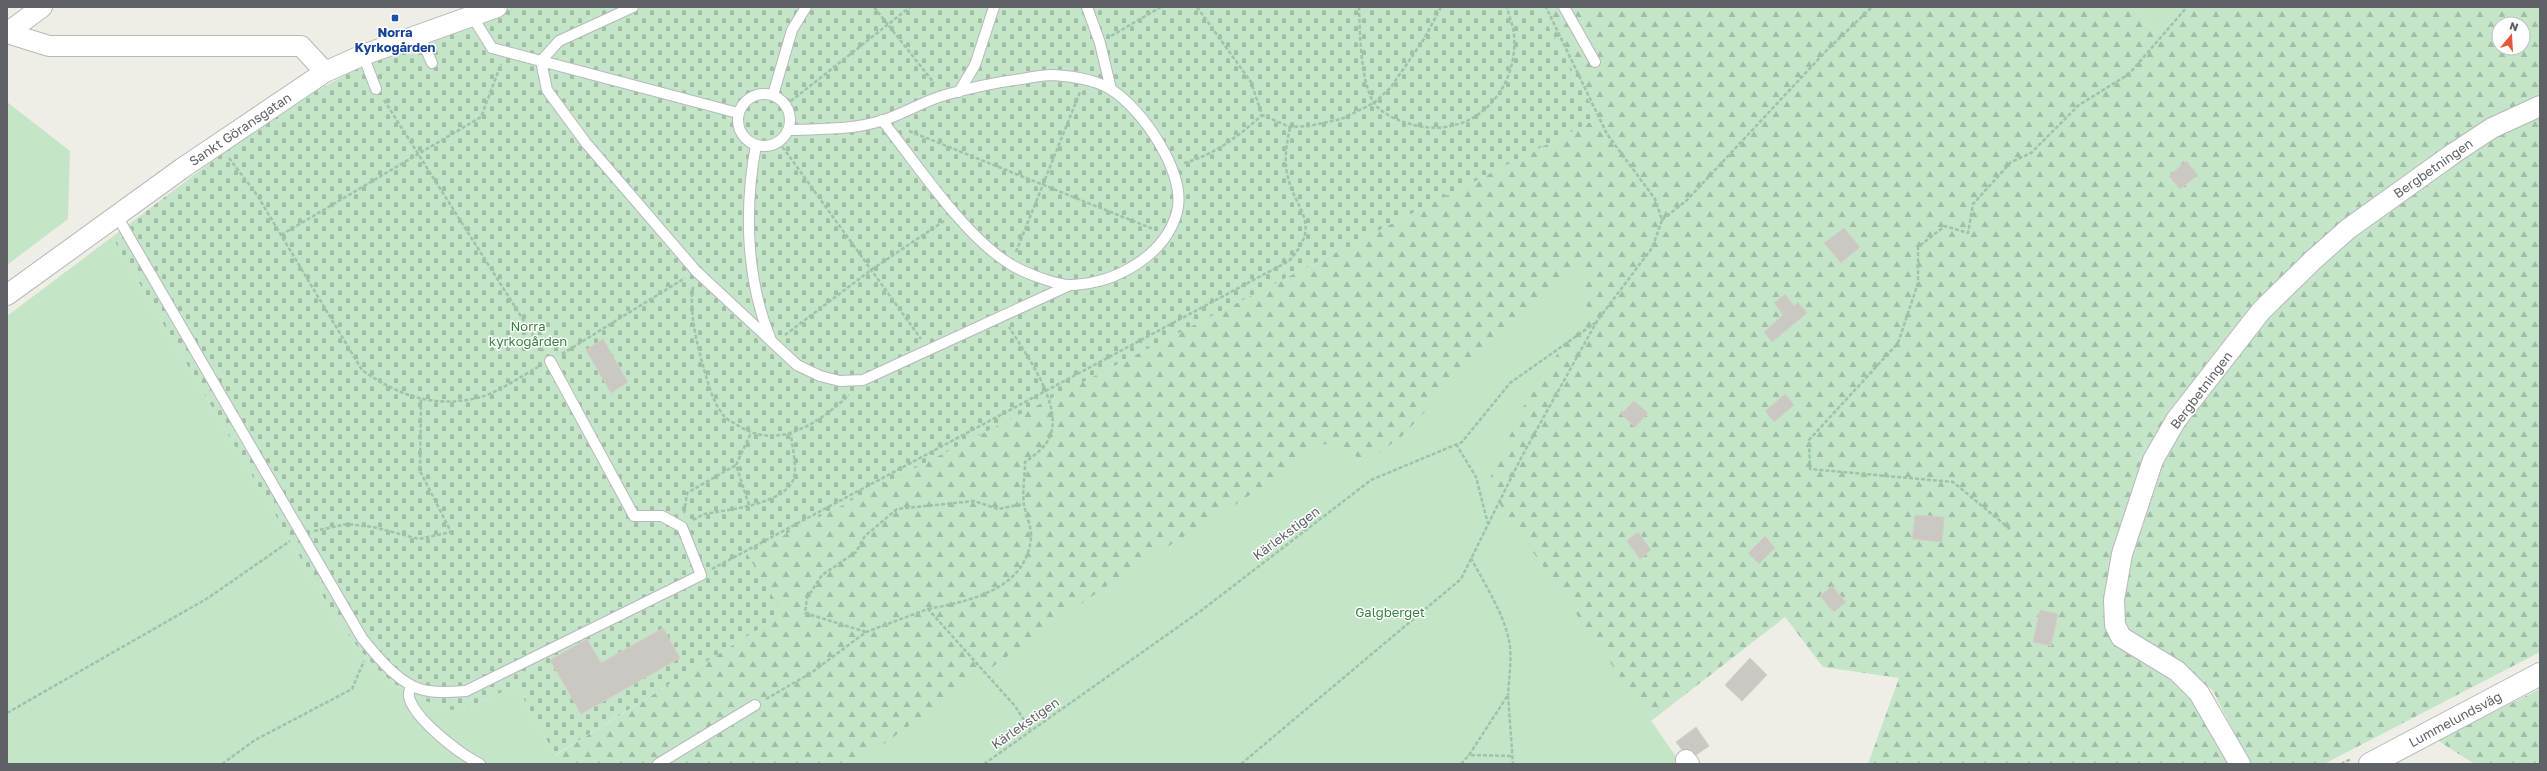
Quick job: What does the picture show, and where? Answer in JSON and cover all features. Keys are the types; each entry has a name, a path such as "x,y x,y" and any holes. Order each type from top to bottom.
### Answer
{"main road":[{"name":"Lummelundsväg","path":"2370,764 2540,674"}],"street":[{"path":"7,33 42,7"},
{"name":"Sankt Göransgatan","path":"7,295 218,144 325,72 363,55 497,7"},
{"path":"7,33 48,46 301,46 325,72"},
{"name":"Bergbetningen","path":"2240,764 2199,693 2177,671 2121,637 2115,625 2114,600 2122,554 2153,460 2176,420 2261,311 2312,261 2348,229 2454,153 2492,128 2540,106"}],"lane":[{"path":"541,61 559,41 633,7"},
{"path":"773,95 792,30 806,7"},
{"path":"958,92 975,66 994,7"},
{"path":"1087,7 1100,43 1111,89"},
{"path":"1564,7 1595,62"},
{"path":"472,16 492,48 738,113"},
{"path":"419,35 432,63"},
{"path":"363,55 376,89"},
{"path":"541,61 547,90 582,137 696,271 797,365 820,376 840,381 863,380 1070,285 1104,278 1133,267 1155,251 1168,235 1178,211 1178,190 1171,166 1150,128 1125,100 1111,89 1084,80 1052,75 1012,80 944,96 882,120 846,127 788,130"},
{"path":"755,95 773,95 786,105 790,122 788,130 778,142 772,145 756,145 743,136 739,129 738,113 742,105 755,95"},
{"path":"882,120 956,213 987,247 1011,265 1041,277 1070,285"},
{"path":"756,145 750,217 752,275 761,316 773,344"},
{"path":"117,216 362,638 380,660 411,685 427,691 466,691 701,575 682,527 662,516 634,516 550,361"},
{"path":"411,685 408,696 414,708 441,736 467,757 480,764"},
{"path":"658,764 755,705"}],"path":[{"path":"874,7 944,96"},
{"path":"786,105 910,7"},
{"path":"1100,43 1161,7"},
{"path":"1197,7 1251,82 1262,115 1290,127 1309,126 1341,120 1374,103 1391,87 1424,38 1441,7"},
{"path":"1359,7 1360,48 1374,103 1395,119 1425,129 1451,127 1469,120 1495,102 1506,80 1512,58 1514,34 1507,7"},
{"path":"1546,7 1607,134 1655,199 1662,220"},
{"path":"1241,764 1461,579 1521,458 1598,321 1652,248 1662,220 1687,200 1827,50 1872,7"},
{"path":"2010,529 1953,482 1810,468 1809,440 1898,343 1918,284 1918,247 1945,226 1968,233 1973,204 2011,162 2031,153 2079,105 2129,74 2187,7"},
{"path":"281,235 481,117 505,52"},
{"path":"1011,265 1084,80"},
{"path":"376,89 550,361"},
{"path":"1171,166 1197,160 1240,136 1262,115"},
{"path":"882,120 1168,235"},
{"path":"701,575 1046,389 1289,261 1300,248 1306,235 1304,215 1287,175 1285,153 1290,127"},
{"path":"778,142 929,350"},
{"path":"218,144 257,195 362,370 385,385 407,396 443,401 482,397 550,361 696,271"},
{"path":"773,344 871,270 956,213"},
{"path":"696,271 691,297 699,350 709,387 724,416 751,433 769,436 792,434 808,426 838,405 863,380"},
{"path":"755,705 811,673 866,632 928,609 967,601 1002,587 1023,563 1032,538 1024,504 1026,462 1040,451 1050,436 1052,425 1046,389 1003,316"},
{"name":"Kärlekstigen","path":"984,764 1202,610 1371,480 1462,442 1510,383 1598,321"},
{"path":"7,713 208,598 301,533 347,524 374,527 419,539 451,532 420,471 421,398"},
{"path":"682,527 687,493 736,465 751,433"},
{"path":"682,527 704,514 750,506 774,498 788,489 794,477 792,434"},
{"path":"1456,444 1476,477 1488,525"},
{"path":"736,465 750,506"},
{"path":"866,632 805,613 807,598 822,575 856,552 865,536 877,524 897,509 923,505 974,501 998,509 1024,504"},
{"path":"1471,558 1503,620 1508,637 1510,661 1508,694 1511,756 1513,764"},
{"path":"928,609 1015,706 1031,731"},
{"path":"222,764 255,740 352,689 365,658"},
{"path":"1461,764 1469,755 1508,694"},
{"path":"1469,755 1511,756"}],"green space":[{"name":"Norra kyrkogården","path":"513,7 1538,7 1598,118 747,554 783,614 555,755 516,685 475,704 449,710 417,698 403,690 377,669 366,657 335,617 112,237 273,115 358,68"},
{"path":"1538,7 2133,7 2154,34 2192,7 2540,7 2540,99 2341,223 2170,414 2106,599 2107,632 2120,647 2175,680 2206,717 2229,764 1868,764 1899,678 1823,667 1785,617 1651,721 1681,764 352,764 556,755 782,614 746,554 1598,118"},
{"path":"2133,7 2192,7 2154,34"},
{"path":"7,102 70,151 68,219 7,265"},
{"path":"2540,115 2540,652 2324,764 2250,764 2213,691 2181,663 2131,634 2122,617 2125,581 2157,476 2169,445 2271,312 2352,236 2494,136"},
{"path":"112,237 335,617 366,657 377,669 403,690 417,698 449,710 475,704 516,685 560,764 7,764 7,316"},
{"name":"Galgberget","path":"1585,259 1587,313 1531,391 1488,482 1494,496 1681,764 855,764 1125,573 1235,505 1324,444 1345,447 1364,463 1400,438 1490,344"},
{"path":"2540,689 2540,764 2473,763 2437,740"}],"building":[{"path":"2186,161 2198,175 2180,189 2169,176"},
{"path":"1844,228 1860,247 1841,263 1824,243"},
{"path":"1785,294 1794,306 1798,302 1807,313 1772,342 1764,332 1783,315 1774,303"},
{"path":"603,339 628,382 611,393 586,350"},
{"path":"1785,394 1794,405 1774,422 1765,411"},
{"path":"1634,401 1648,413 1635,427 1621,414"},
{"path":"1915,515 1944,517 1942,542 1912,539"},
{"path":"1638,532 1651,550 1640,559 1627,541"},
{"path":"1765,536 1775,548 1759,564 1748,553"},
{"path":"1832,586 1846,602 1834,612 1820,596"},
{"path":"2040,610 2058,614 2051,646 2033,642"},
{"path":"663,628 680,658 581,714 550,660 587,639 601,663"},
{"path":"1750,658 1767,675 1742,701 1725,685"},
{"path":"1696,727 1709,746 1696,755 1690,749 1682,750 1676,742"}],"place":[{"name":"Norra Kyrkogården","path":"395,18"}]}
